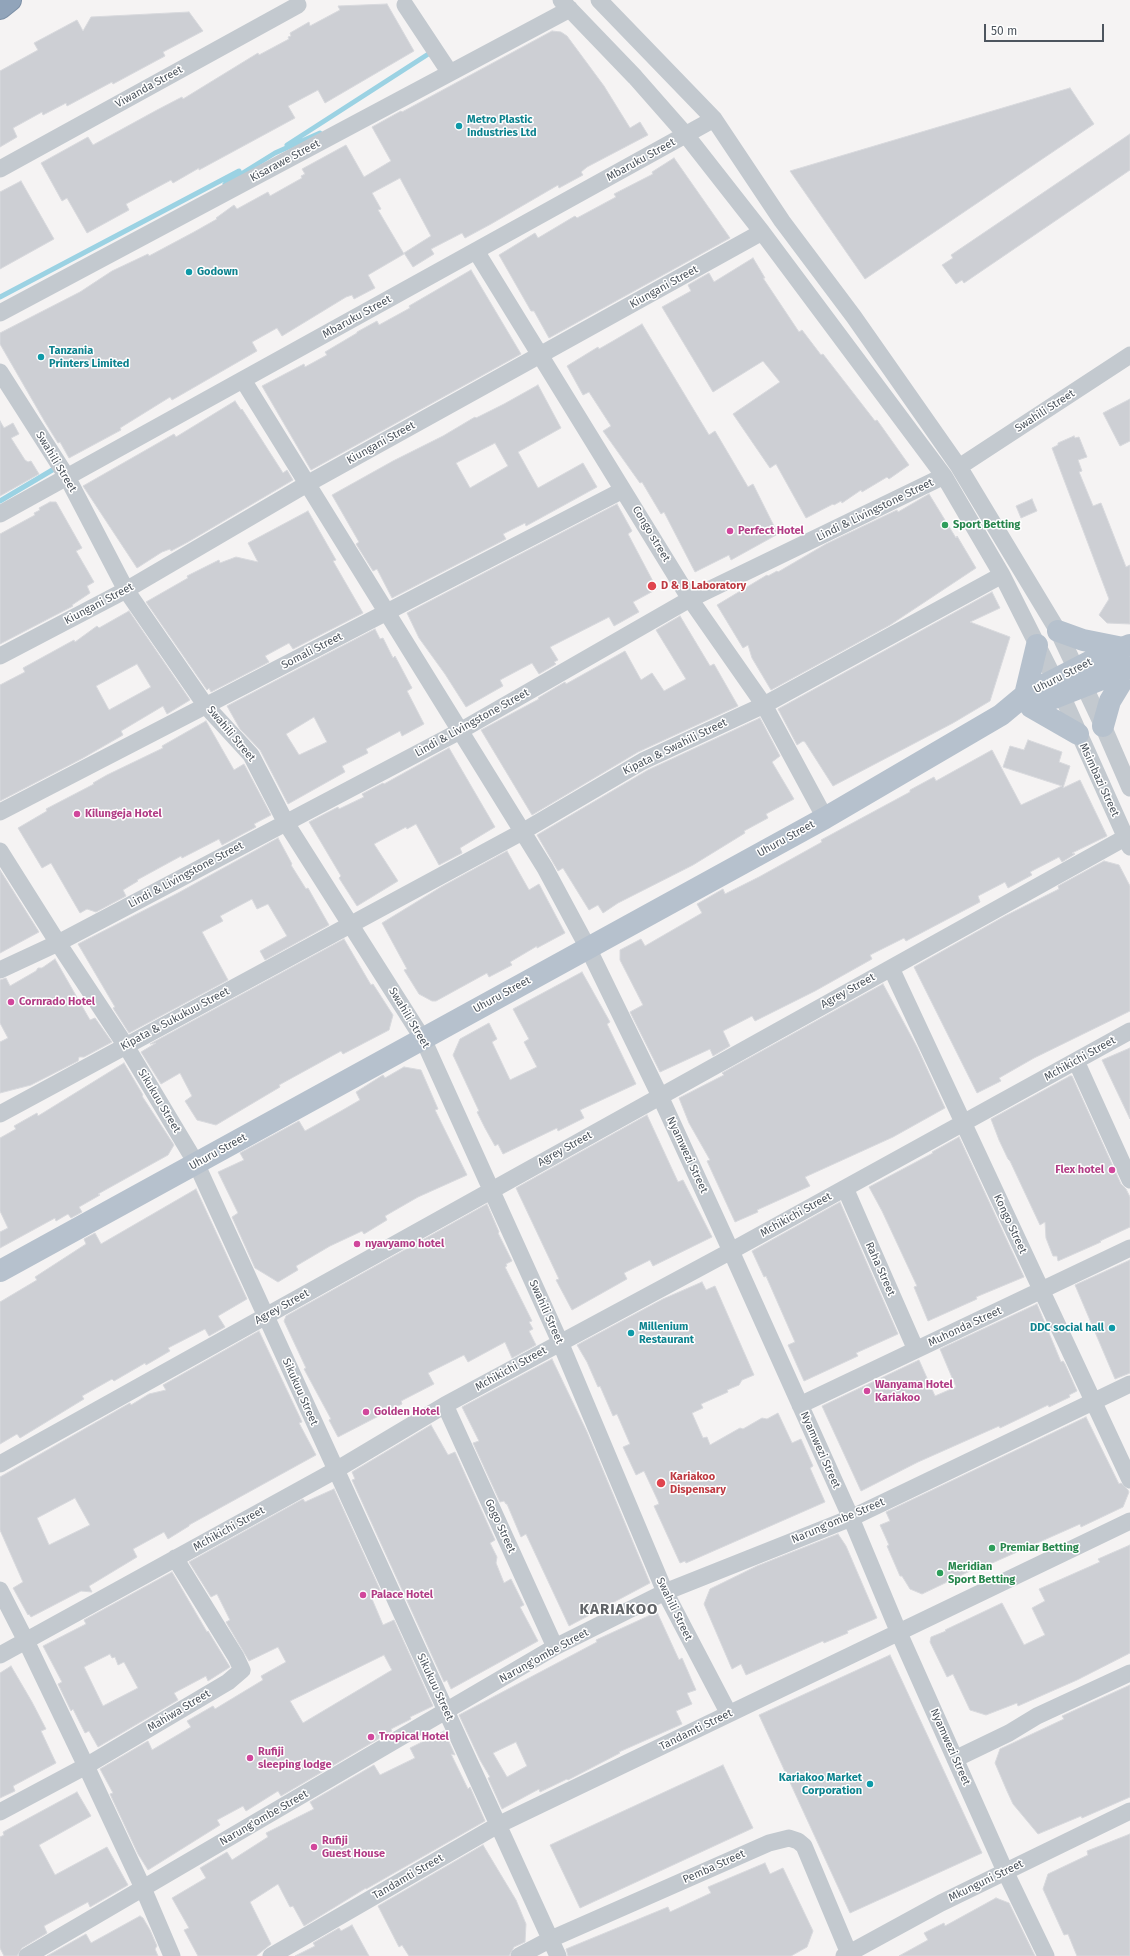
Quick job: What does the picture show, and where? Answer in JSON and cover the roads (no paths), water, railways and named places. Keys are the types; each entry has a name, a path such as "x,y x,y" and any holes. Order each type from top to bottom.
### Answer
{"highway":[{"path":"0,8 10,0"}],"main road":[{"path":"1058,631 1128,657 1110,701 1103,726"},
{"path":"1037,645 1028,701 1078,734"},
{"name":"Uhuru Street","path":"0,1271 824,818 1001,715 1080,677 1128,657"}],"street":[{"path":"599,0 714,119 782,221 866,335 959,466 1058,631 1103,726 1130,788"},
{"name":"Kisarawe Street","path":"0,313 450,73 565,4"},
{"name":"Msimbazi Street","path":"565,4 635,77 686,135 762,232 944,476 1002,575 1058,688 1128,840"},
{"name":"Viwanda Street","path":"0,169 298,5"},
{"path":"405,5 450,73"},
{"name":"Mbaruku Street","path":"0,514 714,119"},
{"name":"Kiungani Street","path":"0,656 126,590 307,484 762,232"},
{"name":"Congo street","path":"476,251 690,599 764,705 824,818"},
{"name":"Swahili Street","path":"959,466 1130,355"},
{"name":"Swahili Street","path":"0,372 67,477 126,590 206,706 251,755 286,823 423,1039 560,1342 665,1592 729,1714"},
{"name":"Nyamwezi Street","path":"243,380 544,868 588,948 660,1096 731,1251 851,1518 899,1633 1005,1872 1046,1956"},
{"name":"Lindi & Livingstone Street","path":"0,970 58,943 460,731 690,599 944,476"},
{"name":"Somali Street","path":"0,812 623,490"},
{"name":"Kipata & Swahili Street","path":"351,925 522,832 643,761 764,705 1002,575"},
{"name":"Agrey Street","path":"0,1464 891,968 1128,840"},
{"name":"Sikukuu Street","path":"0,851 58,943 126,1046 196,1163 558,1956"},
{"name":"Kipata & Sukukuu Street","path":"0,1114 351,925"},
{"name":"Kongo Street","path":"891,968 1130,1480"},
{"name":"Mchikichi Street","path":"0,1655 336,1470 445,1405 731,1251 1130,1031"},
{"path":"1076,1061 1130,1180"},
{"name":"Raha Street","path":"845,1188 916,1350"},
{"name":"Muhonda Street","path":"800,1405 1130,1248"},
{"name":"Narung'ombe Street","path":"27,1956 555,1647 665,1592 851,1518 1130,1384"},
{"name":"Gogo Street","path":"445,1405 555,1647"},
{"name":"Tandamti Street","path":"271,1956 498,1825 1130,1522"},
{"name":"Mahiwa Street","path":"0,1812 86,1766 228,1682 242,1670 236,1657 175,1558"},
{"path":"0,1590 86,1766 143,1888 172,1956"},
{"path":"955,1759 1009,1733 1037,1716 1130,1673"},
{"name":"Mkunguni Street","path":"848,1955 941,1903 1130,1811"},
{"name":"Pemba Street","path":"519,1956 551,1939 769,1843 789,1838 804,1846 848,1955"}],"waterway":[{"path":"287,145 433,51"},
{"path":"225,184 275,153 320,133"},
{"path":"0,297 239,171"},
{"path":"0,501 54,469"}],"place":[{"name":"Metro Plastic Industries Ltd","path":"459,126"},
{"name":"Godown","path":"189,272"},
{"name":"Tanzania Printers Limited","path":"41,357"},
{"name":"Sport Betting","path":"945,525"},
{"name":"Perfect Hotel","path":"730,531"},
{"name":"D & B Laboratory","path":"652,586"},
{"name":"Kilungeja Hotel","path":"77,814"},
{"name":"Cornrado Hotel","path":"11,1002"},
{"name":"Flex hotel","path":"1112,1170"},
{"name":"nyavyamo hotel","path":"357,1244"},
{"name":"DDC social hall","path":"1112,1328"},
{"name":"Millenium Restaurant","path":"631,1333"},
{"name":"Wanyama Hotel Kariakoo","path":"867,1391"},
{"name":"Golden Hotel","path":"366,1412"},
{"name":"Kariakoo Dispensary","path":"661,1483"},
{"name":"Premiar Betting","path":"992,1548"},
{"name":"Meridian Sport Betting","path":"940,1573"},
{"name":"Palace Hotel","path":"363,1595"},
{"name":"Tropical Hotel","path":"371,1737"},
{"name":"Rufiji sleeping lodge","path":"250,1758"},
{"name":"Kariakoo Market Corporation","path":"870,1784"},
{"name":"Rufiji Guest House","path":"314,1847"}],"district":[{"name":"KARIAKOO","path":"619,1610"}]}
